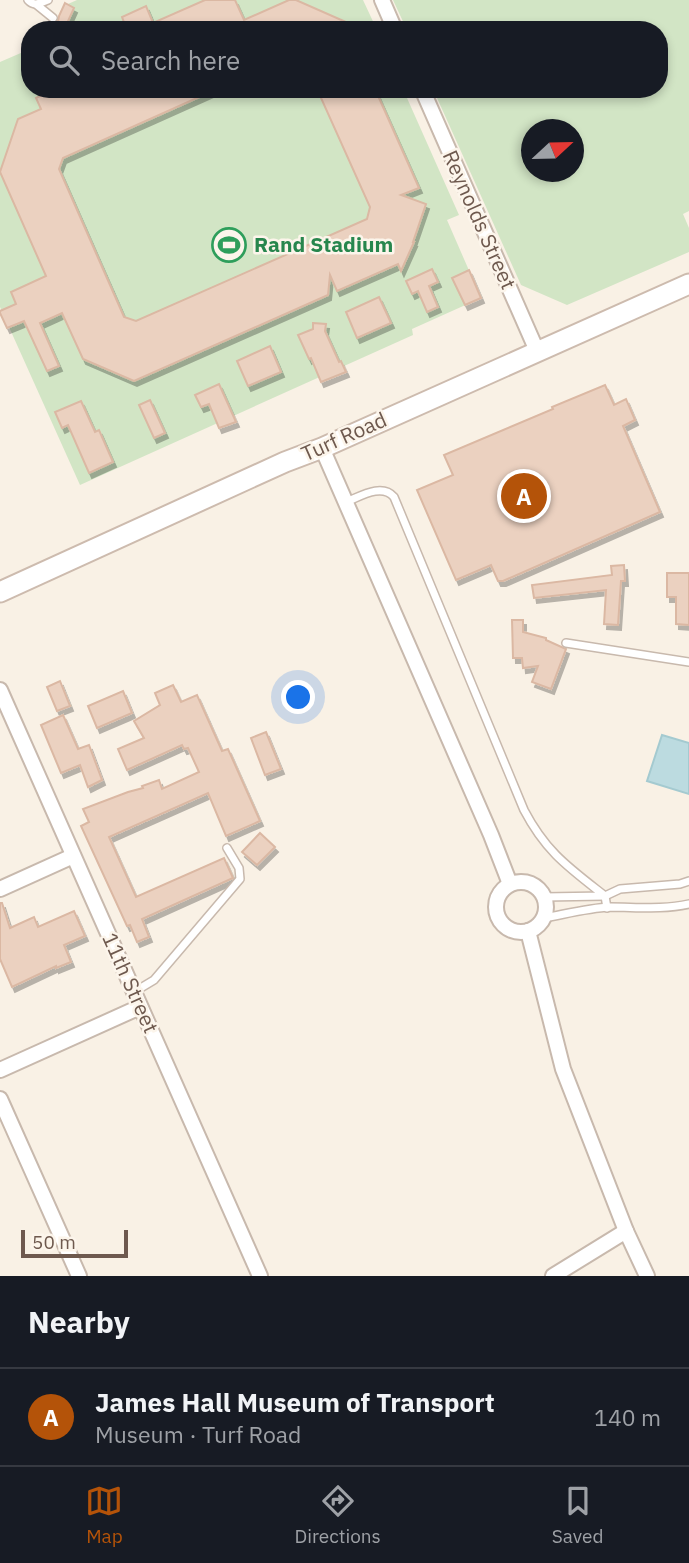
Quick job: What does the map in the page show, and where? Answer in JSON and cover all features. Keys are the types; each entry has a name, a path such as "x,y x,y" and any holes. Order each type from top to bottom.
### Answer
{"main road":[{"name":"Turf Road","path":"0,592 285,462 689,285"}],"street":[{"path":"386,1 392,21"},
{"name":"Reynolds Street","path":"426,98 537,351"},
{"path":"322,448 510,884"},
{"name":"11th Street","path":"0,690 260,1276"},
{"path":"0,889 73,856"},
{"path":"530,883 536,886 544,897 544,918 534,929 520,932 507,928 498,917 496,910 499,895 510,884 530,883"},
{"path":"528,931 563,1069 626,1231 647,1276"},
{"path":"0,1070 141,1007"},
{"path":"0,1098 79,1276"},
{"path":"553,1276 626,1231"}],"lane":[{"path":"28,0 53,18"},
{"path":"37,5 48,0"},
{"path":"346,502 384,490 390,492 394,498 530,822 544,843 562,862 605,896 607,908"},
{"path":"566,643 689,662"},
{"path":"134,992 154,980 240,879 239,868 227,848"},
{"path":"544,897 605,896 620,889 689,881"},
{"path":"544,918 607,908 649,909 689,904"}],"green space":[{"path":"77,0 363,0 373,21 60,21 68,4"},
{"path":"393,0 689,0 689,211 683,214 689,228 689,252 567,305 521,285 437,98 668,98 668,21 403,21"},
{"name":"Rand Stadium","path":"21,53 21,98 407,98 459,215 447,220 481,298 412,329 413,335 80,485 0,307 0,62"}],"water":[{"path":"662,735 689,743 689,794 647,781"}],"building":[{"path":"205,0 235,0 244,20 289,0 296,0 344,21 158,21"},
{"path":"65,3 74,8 68,21 58,21"},
{"path":"146,6 152,21 124,21 122,17"},
{"path":"36,98 197,98 63,158 59,169 124,317 136,321 367,219 370,207 321,98 379,98 419,188 401,195 426,204 401,271 398,264 337,291 330,275 328,295 134,381 83,359 62,313 40,323 59,366 47,371 24,321 7,328 0,313 16,304 11,292 46,276 0,172 18,119 41,109"},
{"path":"432,269 438,282 429,286 438,307 427,312 418,291 412,294 406,281"},
{"path":"469,270 481,298 465,305 452,278"},
{"path":"379,297 391,323 357,338 346,312"},
{"path":"313,323 326,324 325,331 346,372 321,382 298,335 313,329"},
{"path":"270,346 281,372 248,386 237,361"},
{"path":"219,384 236,422 219,428 209,404 201,407 195,395"},
{"path":"605,385 614,405 626,399 635,420 623,426 660,512 503,581 498,581 491,565 456,580 417,490 453,475 444,455"},
{"path":"150,400 165,433 154,438 139,405"},
{"path":"81,401 95,432 99,430 113,462 89,473 68,425 62,428 55,412"},
{"path":"624,565 625,581 621,581 618,625 604,624 606,590 534,598 532,585 612,575 611,566"},
{"path":"667,573 689,573 689,625 676,624 676,597 667,597"},
{"path":"512,620 523,620 523,632 546,638 566,649 551,689 532,682 538,666 523,668 522,658 513,658"},
{"path":"60,681 70,706 57,711 47,687"},
{"path":"173,685 181,702 197,695 222,751 228,749 260,821 226,836 208,793 109,837 136,897 224,858 233,878 142,919 149,937 137,942 81,826 89,822 83,809 159,780 162,789 199,772 188,748 184,749 182,745 127,770 118,749 144,738 134,721 160,705 155,693"},
{"path":"123,691 132,713 97,728 88,706"},
{"path":"63,715 78,749 89,745 102,780 88,787 80,765 61,773 41,725"},
{"path":"266,732 281,769 265,775 251,738"},
{"path":"260,833 275,847 257,865 242,852"},
{"path":"0,903 10,928 34,917 38,927 74,911 85,936 64,945 71,962 56,966 12,987 0,959"}],"place":[{"name":"Rand Stadium","path":"229,245"},
{"name":"James Hall Museum of Transport","path":"524,496"}]}
